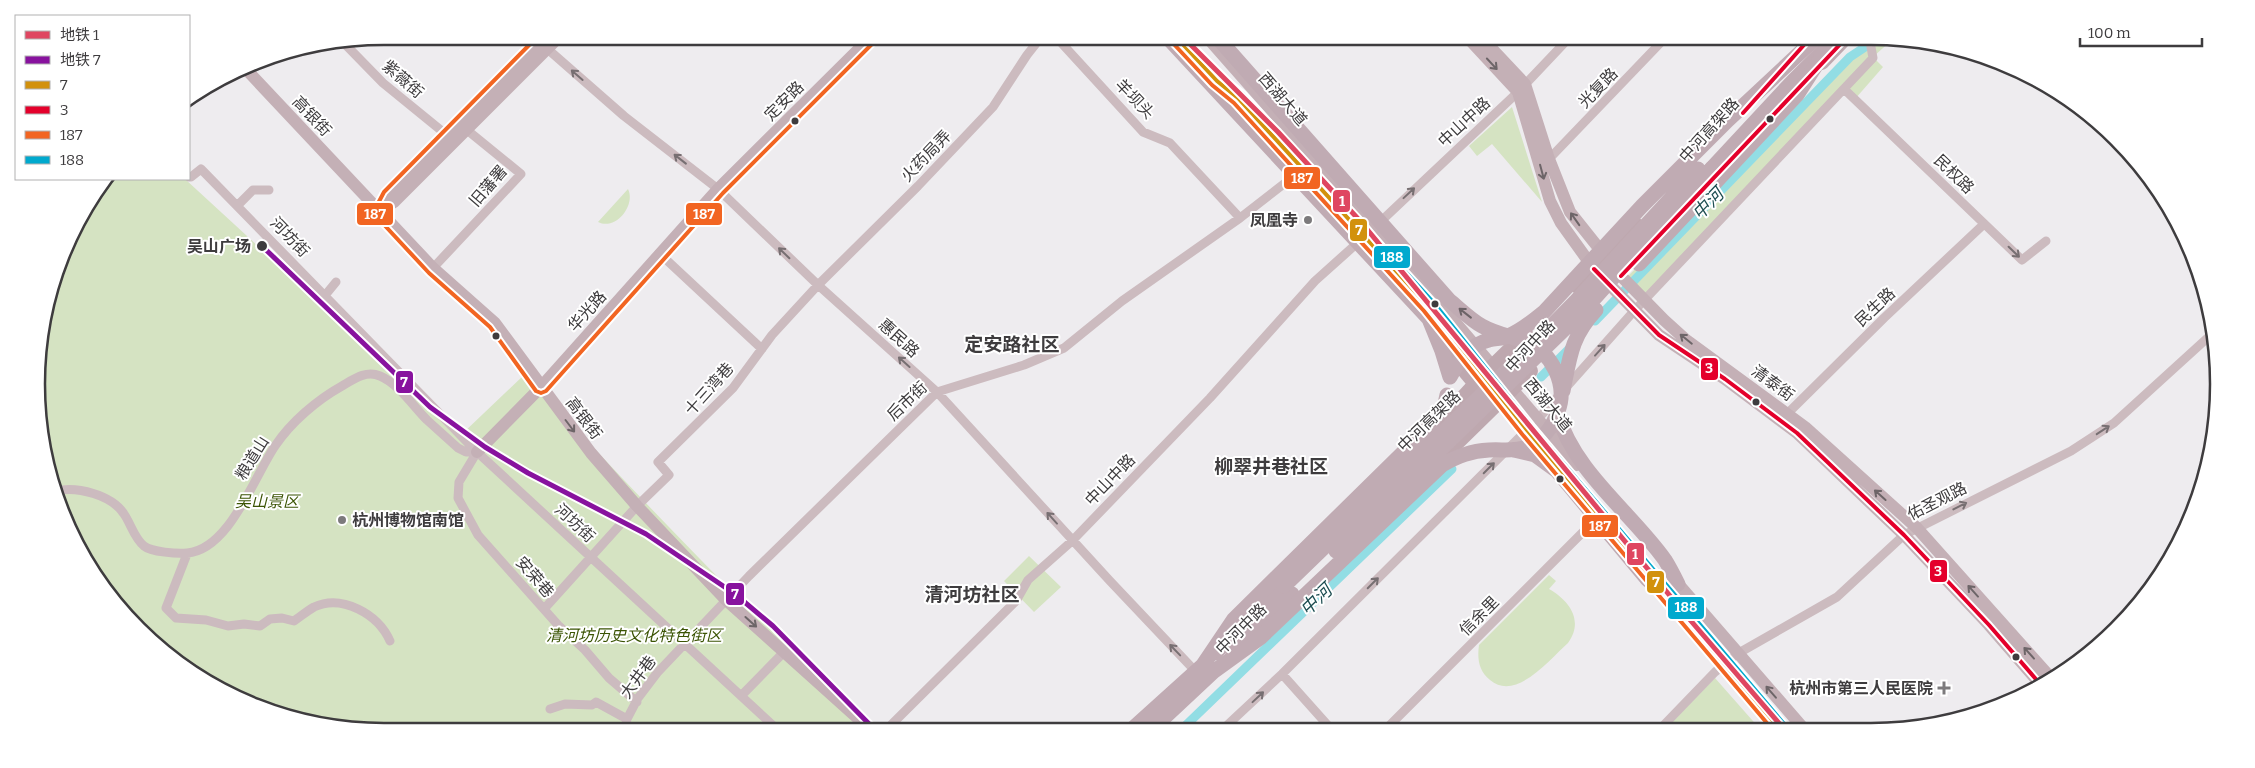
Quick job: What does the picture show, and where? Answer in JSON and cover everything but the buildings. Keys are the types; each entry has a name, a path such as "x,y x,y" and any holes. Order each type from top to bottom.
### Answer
{"highway":[{"path":"1174,45 1429,318 1450,377"},
{"path":"1224,45 1449,300 1482,326 1507,337 1526,342 1542,352 1554,367 1561,386 1559,409 1563,433 1574,454 1665,561 1678,584"},
{"path":"1204,672 1234,619 1427,429 1445,404 1450,377 1458,360 1472,347 1489,340 1507,337 1528,325 1544,312 1642,206 1728,120 1819,45"},
{"name":"中河高架路","path":"1157,723 1204,672 1575,302 1820,45"},
{"path":"1204,672 1260,638 1442,465 1464,453 1514,450 1527,447 1543,437 1554,422 1559,409 1570,354 1577,333 1593,313 1797,95 1823,45"},
{"path":"1447,395 1450,414 1460,430 1473,442 1490,450"},
{"path":"1514,450 1534,456 1557,471 1647,579 1666,595"},
{"name":"中河高架路","path":"1140,723 1204,672"}],"main road":[{"path":"380,211 394,202 467,130 543,45"},
{"path":"380,211 388,196 543,45"},
{"name":"定安路","path":"718,189 863,45"},
{"path":"1183,45 1216,81 1238,98 1364,237 1366,248 1484,375"},
{"name":"西湖大道","path":"1213,45 1364,237 1484,375 1538,419 1799,723"},
{"path":"1476,45 1522,88"},
{"path":"1487,45 1522,88"},
{"name":"中河中路","path":"1165,723 1204,672 1438,426 1484,375 1606,257 1744,112 1804,45"},
{"name":"中河中路","path":"1135,723 1204,672 1508,394 1613,290 1840,45"},
{"name":"高银街","path":"250,73 433,268 495,323 591,453 637,506 726,600 863,723"},
{"name":"清泰街","path":"1522,88 1570,212 1624,278 1685,339 1788,413 1916,528 2047,674"},
{"name":"清泰街","path":"1522,88 1550,201 1561,223 1594,269 1631,308 1679,350 1725,379 1798,433 1904,534 2037,680"},
{"name":"华光路","path":"477,452 541,387 718,189"},
{"name":"西湖大道","path":"1508,394 1527,430 1775,723"}],"street":[{"name":"惠民路","path":"547,45 624,116 718,189 818,285 936,392 1072,541 1204,672"},
{"name":"火药局弄","path":"818,285 918,186 993,107 1034,45"},
{"name":"羊坝头","path":"1063,45 1143,132 1170,143 1240,218"},
{"name":"中山中路","path":"893,723 1016,601 1028,580 1072,541 1210,398 1316,281 1522,88 1563,45"},
{"name":"光复路","path":"1549,159 1658,45"},
{"path":"1230,723 1282,674 1538,419 1631,308 1844,89 1871,45"},
{"name":"紫薇街","path":"348,47 383,83 448,136"},
{"name":"民权路","path":"1844,89 2022,260 2046,242"},
{"name":"旧藩署","path":"433,268 521,174 467,130"},
{"name":"河坊街","path":"190,177 201,169 477,452 770,723"},
{"name":"后市街","path":"684,644 936,392 1024,365 1064,348 1122,301 1240,218 1294,176"},
{"path":"238,205 254,190 269,190"},
{"name":"民生路","path":"1788,413 1884,318 1984,224"},
{"path":"659,254 762,349"},
{"path":"327,293 336,282"},
{"name":"十三湾巷","path":"637,506 669,475 658,462 733,388 762,349 818,285"},
{"name":"佑圣观路","path":"1666,723 1724,664 1837,597 1904,534 2071,451 2114,423 2207,339"},
{"name":"粮道山","path":"62,490 78,490 116,504 144,547 155,551 187,554 202,550 221,535 276,445 304,414 332,391 365,374 374,374 389,381 458,448 466,452 477,452"},
{"name":"安荣巷","path":"477,452 459,482 458,498 478,535 544,609 610,678 637,702"},
{"path":"544,609 637,506"},
{"name":"信余里","path":"1392,723 1594,522"},
{"path":"187,554 166,608 176,618 206,620 228,626 244,624 260,626 270,619 282,618 294,621 314,607 336,603 369,614 385,631 390,641"},
{"name":"大井巷","path":"626,723 637,702 657,673 684,644"},
{"path":"741,696 784,652"},
{"path":"1282,674 1326,723"},
{"path":"550,709 565,704 592,705 596,702 627,719"}],"green space":[{"path":"1870,45 1886,46 1873,57 1883,67 1855,99 1844,89 1644,300 1626,278 1850,57 1871,48"},
{"path":"1512,107 1542,202 1492,144 1477,156 1469,146"},
{"name":"吴山景区","path":"114,180 186,180 462,434 525,374 654,512 742,602 871,723 362,722 318,716 275,705 214,678 160,639 129,608 115,590 90,554 80,534 63,493 57,472 48,428 46,406 45,384 48,340 63,275 90,214"},
{"path":"628,189 630,195 629,202 623,215 611,223 598,222"},
{"path":"1029,556 1061,587 1034,612 1004,581"},
{"path":"1549,575 1556,581 1549,589 1563,599 1575,619 1573,635 1568,643 1542,668 1521,682 1511,686 1500,685 1490,680 1481,669 1478,655 1479,645"},
{"path":"1715,678 1755,723 1671,723"}],"waterway":[{"name":"中河","path":"1595,321 1850,57 1868,45"},
{"name":"中河","path":"1541,377 1571,347"},
{"name":"中河","path":"1188,723 1452,469"}],"metro line":[{"name":"1","path":"1191,45 1278,132 1361,222 1685,614 1779,723"},
{"name":"7","path":"262,246 430,407 485,447 528,473 646,534 735,594 773,626 868,723"}],"transit line":[{"name":"187","path":"529,45 384,192 374,211 375,215 429,273 490,327 536,391 541,393 546,391 723,193 871,45"},
{"name":"187","path":"1175,45 1212,85 1234,103 1424,311 1522,434 1767,723"},
{"name":"7","path":"1183,45 1217,81 1238,98 1429,307 1527,430 1775,723"},
{"name":"188","path":"1192,45 1221,76 1243,94 1434,303 1532,426 1783,723"},
{"name":"3","path":"1743,113 1804,45"},
{"name":"3","path":"1621,276 1839,45"},
{"name":"3","path":"1594,269 1659,335 1725,379 1797,433 1904,535 1989,625 2037,680"}],"place":[{"name":"凤凰寺","path":"1308,220"},
{"name":"吴山广场","path":"262,246"},
{"name":"杭州博物馆南馆","path":"342,520"},
{"name":"杭州市第三人民医院","path":"1944,688"}],"district":[{"name":"定安路社区","path":"1012,344"},
{"name":"柳翠井巷社区","path":"1271,466"},
{"name":"清河坊社区","path":"972,594"}],"park label":[{"name":"清河坊历史文化特色街区","path":"634,635"}]}
